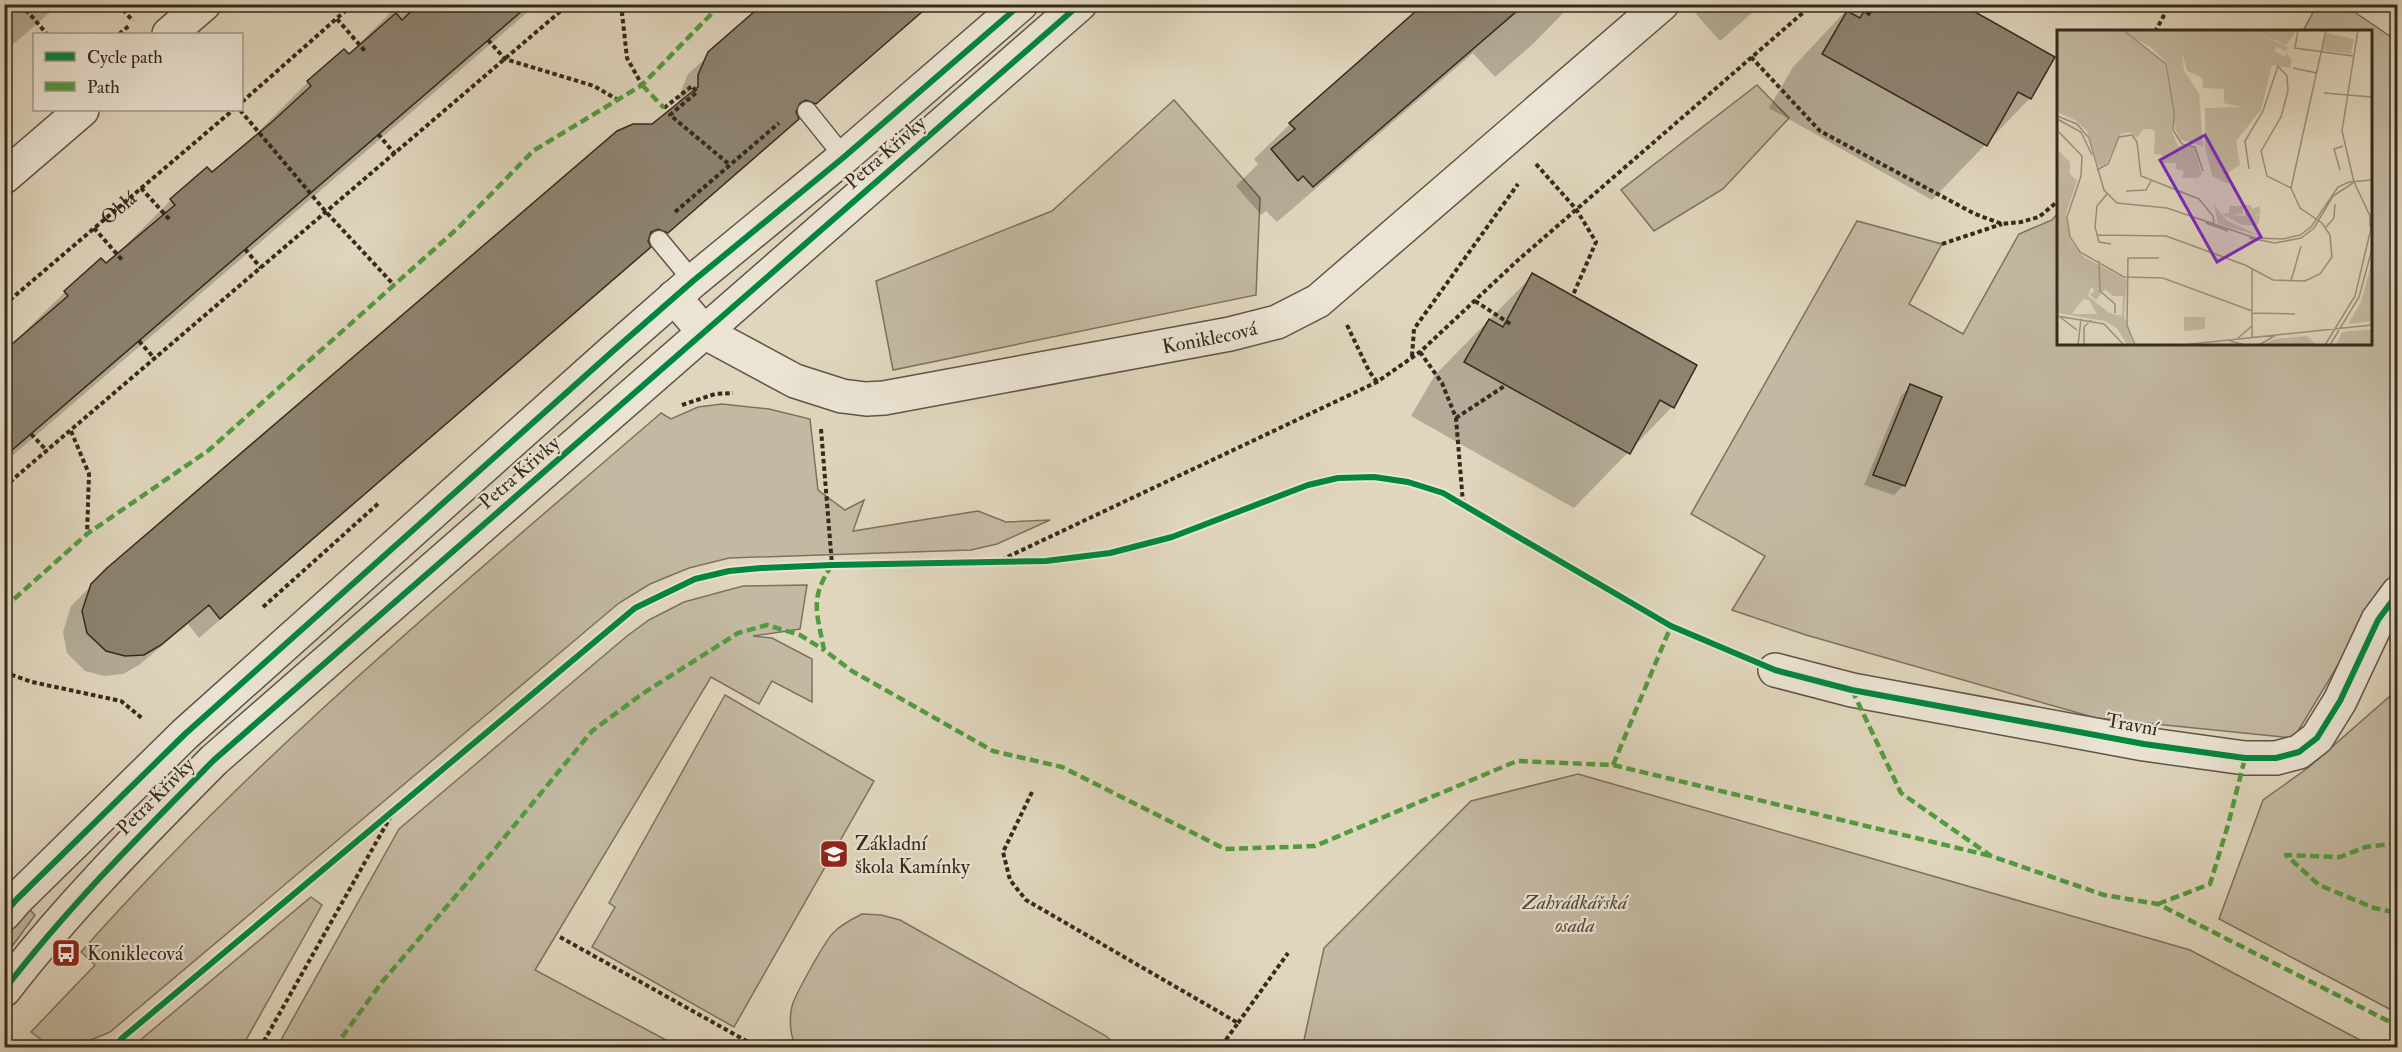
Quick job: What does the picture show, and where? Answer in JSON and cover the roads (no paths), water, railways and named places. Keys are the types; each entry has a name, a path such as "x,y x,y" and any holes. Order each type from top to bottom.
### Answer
{"street":[{"path":"170,33 204,4"},
{"name":"Petra Křivky","path":"4,914 185,734 684,289 844,157 1021,4"},
{"name":"Petra Křivky","path":"4,990 46,936 107,869 214,760 1080,4"},
{"name":"Koniklecová","path":"684,289 704,332 795,381 842,396 866,399 884,398 1230,334 1277,322 1318,301 1662,4"},
{"path":"4,177 81,111"},
{"name":"Travní","path":"1775,670 1852,690 2144,744 2245,758 2276,758 2299,752 2317,738 2340,701 2378,620 2397,593"}],"lane":[{"path":"807,111 844,157"},
{"path":"659,240 684,289"}],"place":[{"name":"Základní škola Kamínky","path":"834,854"},
{"name":"Koniklecová","path":"66,953"}],"park label":[{"name":"Zahrádkářská osada","path":"1575,914"}]}
